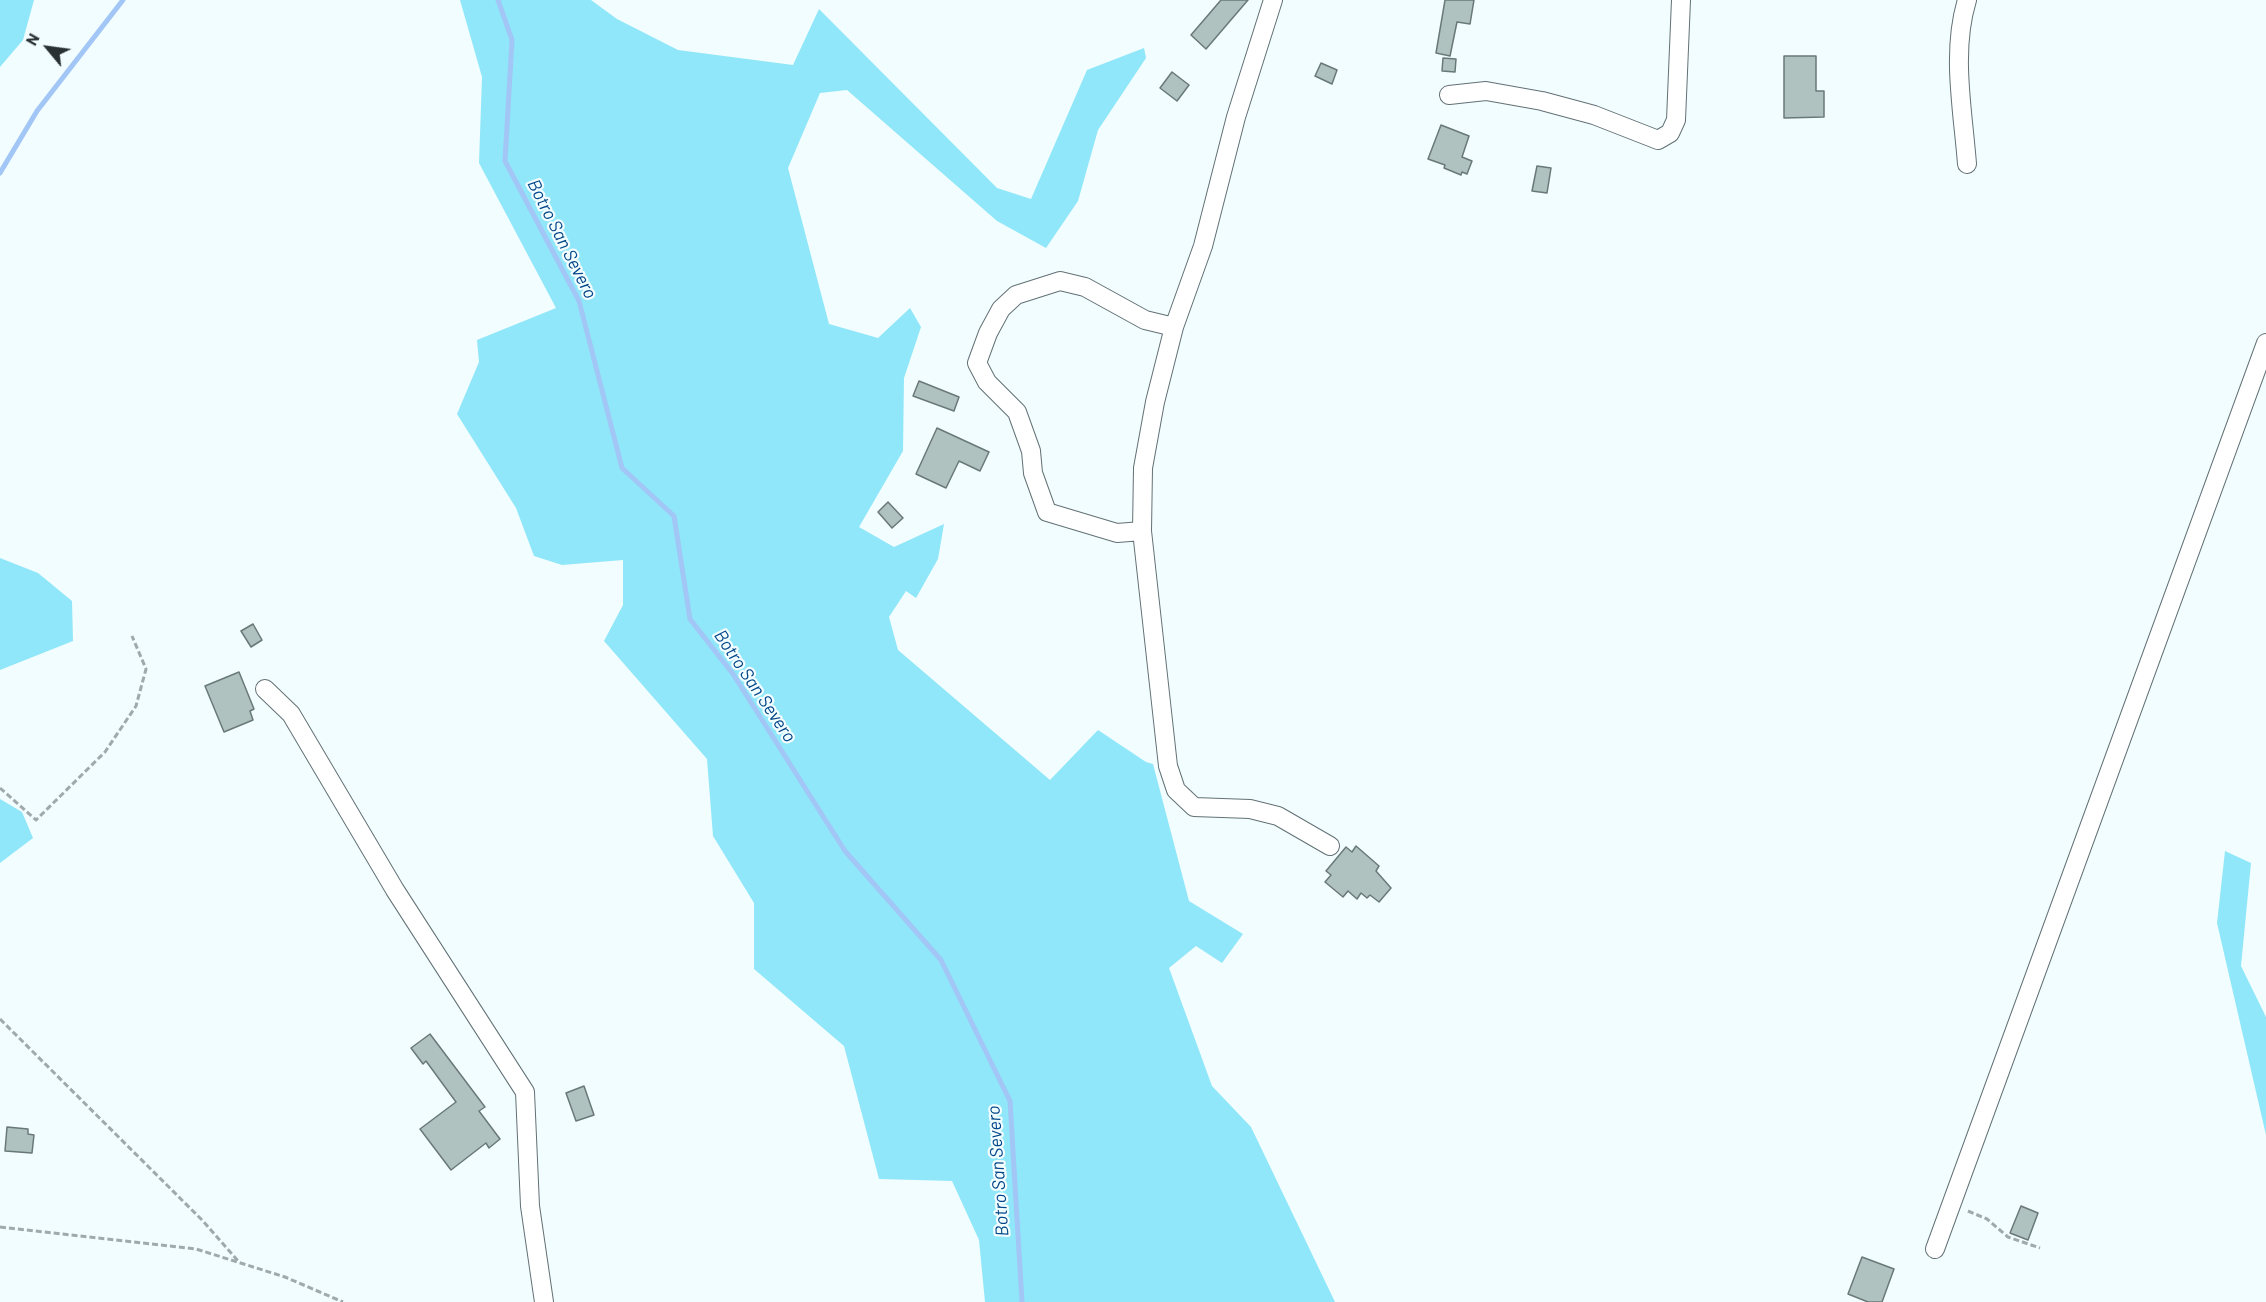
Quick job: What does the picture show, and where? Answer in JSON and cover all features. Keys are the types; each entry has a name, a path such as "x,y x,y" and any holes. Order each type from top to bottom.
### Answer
{"street":[{"path":"1273,0 1236,117 1203,246 1174,327 1155,402 1143,468 1142,531 1168,766 1176,790 1194,807 1250,808 1269,814 1330,846"},
{"path":"1449,95 1486,91 1542,101 1594,115 1658,140 1670,133 1676,120 1681,0"},
{"path":"1966,0 1960,40 1959,70 1967,164"},
{"path":"1142,531 1117,534 1047,512 1033,473 1031,451 1017,412 987,382 977,363 988,333 1001,309 1016,295 1060,281 1085,287 1145,320 1174,327"},
{"path":"1935,1249 2266,343"},
{"path":"265,689 291,714 396,890 525,1092 530,1206 544,1302"}],"path":[{"path":"0,788 36,820 105,752 136,706 146,669 132,636"},
{"path":"0,1020 203,1221 239,1263"},
{"path":"1951,1206 1987,1220 2008,1237 2040,1248"},
{"path":"0,1227 196,1249 285,1277 343,1302"}],"shaded area":[{"path":"0,0 34,0 23,40 0,67"},
{"path":"460,0 591,0 617,19 678,50 793,65 819,9 997,188 1031,199 1087,70 1144,48 1146,58 1098,130 1078,201 1046,248 997,221 847,90 820,93 788,168 829,324 878,338 910,308 921,327 904,378 903,451 859,527 894,547 944,524 938,559 916,598 906,591 889,617 898,650 1050,780 1098,730 1146,762 1153,764 1189,901 1243,934 1222,963 1196,946 1169,968 1212,1086 1251,1127 1335,1302 985,1302 979,1240 952,1181 879,1179 844,1046 754,969 754,903 713,836 707,759 604,641 623,605 623,560 562,565 534,556 516,508 457,414 479,362 477,340 556,308 479,163 482,77"},
{"path":"0,558 38,573 72,601 73,641 0,670"},
{"path":"0,799 22,812 33,838 0,863"},
{"path":"2225,851 2251,863 2241,966 2266,1017 2266,1135 2217,923"}],"building":[{"path":"1221,0 1248,0 1206,49 1191,35"},
{"path":"1445,0 1474,0 1470,24 1457,22 1450,56 1436,53"},
{"path":"1784,56 1816,56 1816,91 1824,91 1824,117 1784,118"},
{"path":"1443,58 1456,59 1455,72 1442,71"},
{"path":"1321,63 1337,70 1332,84 1315,76"},
{"path":"1172,72 1189,85 1177,101 1160,88"},
{"path":"1441,125 1469,136 1462,157 1472,161 1467,174 1462,172 1461,175 1444,168 1445,165 1428,159"},
{"path":"1537,166 1551,168 1547,193 1532,191"},
{"path":"919,381 959,397 954,411 913,396"},
{"path":"937,428 989,452 980,471 959,461 946,488 916,474"},
{"path":"888,502 903,518 892,528 878,512"},
{"path":"253,624 262,640 251,647 241,631"},
{"path":"239,672 254,709 250,711 253,720 224,732 205,686"},
{"path":"1356,846 1379,866 1376,871 1391,888 1379,902 1370,895 1367,898 1361,893 1357,899 1348,891 1343,897 1325,882 1331,875 1326,871 1346,847 1352,852"},
{"path":"430,1034 485,1107 479,1111 500,1139 489,1148 486,1143 451,1170 420,1129 456,1102 426,1061 423,1064 411,1048"},
{"path":"584,1086 594,1115 576,1121 566,1093"},
{"path":"7,1127 28,1129 28,1134 34,1135 32,1153 5,1151"},
{"path":"2021,1206 2038,1213 2028,1240 2010,1233"},
{"path":"1862,1257 1894,1269 1882,1302 1868,1302 1848,1294"}],"waterway":[{"path":"0,173 37,111 123,0"},
{"name":"Botro San Severo","path":"498,0 512,40 505,161 579,301 622,468 674,516 690,619 733,674 845,851 941,960 1010,1101 1022,1302"}]}
